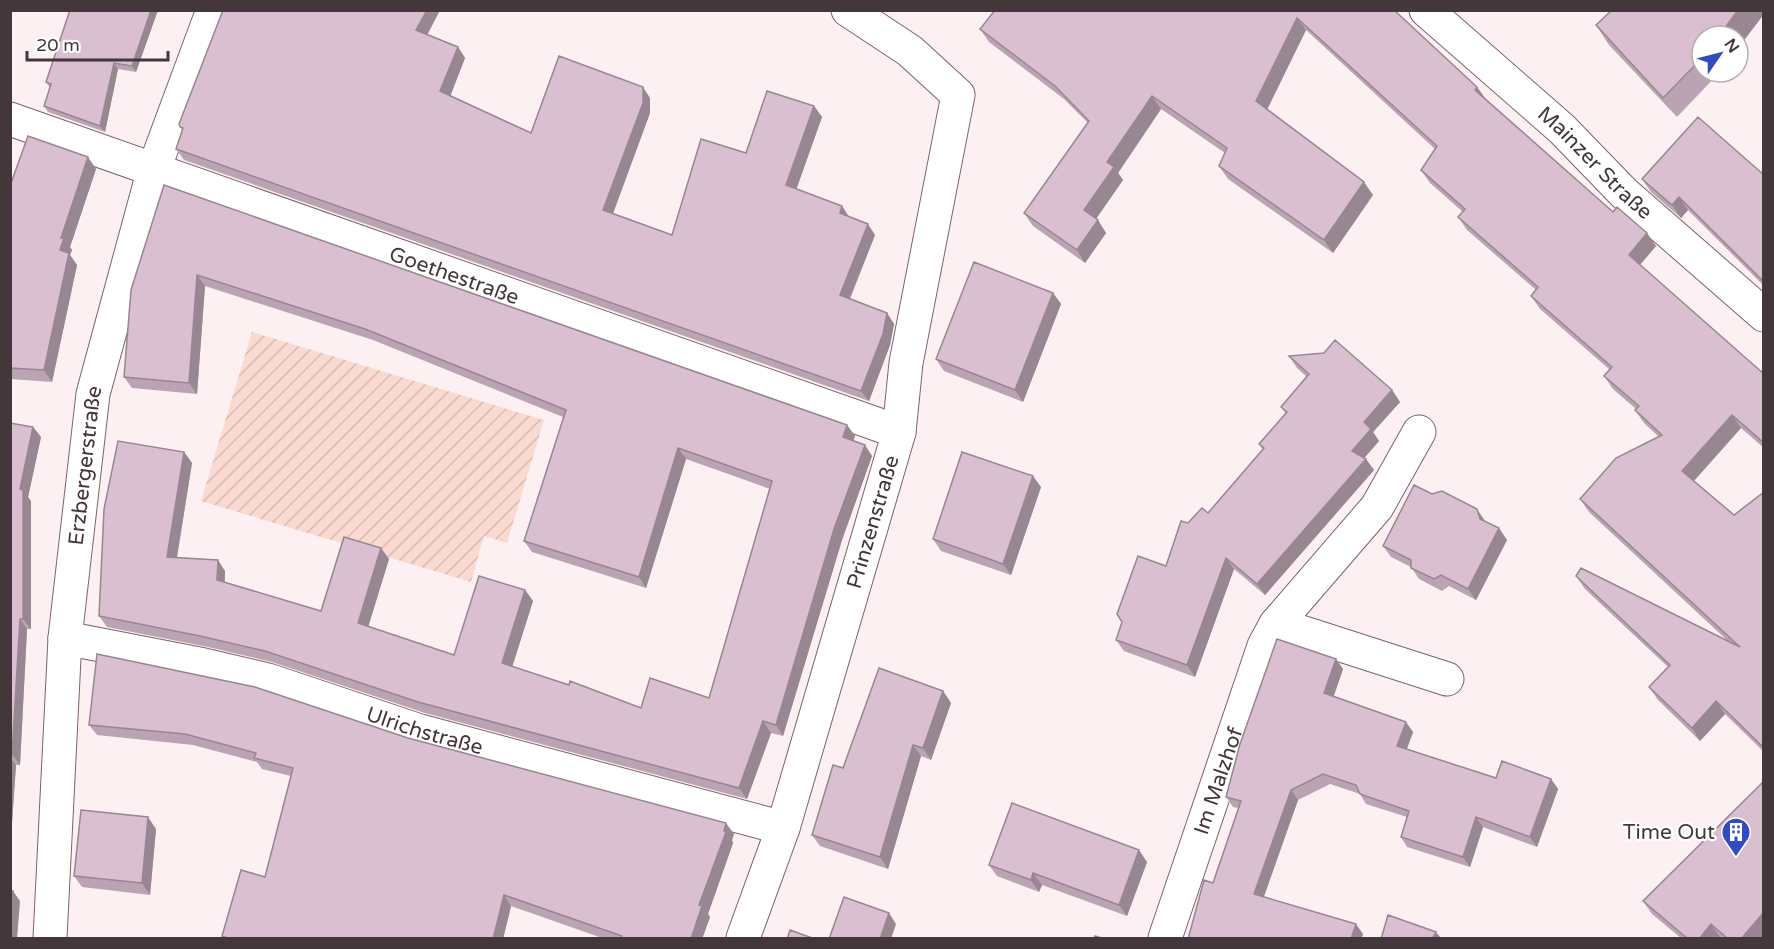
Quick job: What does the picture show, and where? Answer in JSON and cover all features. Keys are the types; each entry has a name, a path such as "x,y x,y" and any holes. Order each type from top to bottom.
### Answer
{"street":[{"name":"Erzbergerstraße","path":"50,939 64,638 93,394 154,169 213,10"},
{"name":"Prinzenstraße","path":"742,939 783,828 899,432 906,363 958,95 910,51 848,10"},
{"name":"Mainzer Straße","path":"1426,10 1562,129 1623,194 1764,315"},
{"name":"Goethestraße","path":"10,119 899,432"},
{"name":"Im Malzhof","path":"1165,939 1264,646 1276,624 1377,507 1419,432"},
{"path":"1276,624 1447,679"},
{"name":"Ulrichstraße","path":"64,638 268,680 420,731 783,828"}],"shaded area":[{"path":"252,332 544,420 507,543 484,536 471,582 201,501"}],"building":[{"path":"70,10 151,10 132,66 114,63 100,126 44,106 51,84 46,82"},
{"path":"223,10 427,10 416,30 458,47 440,91 531,133 559,56 643,87 643,103 603,210 672,235 701,139 746,153 767,91 814,106 786,185 842,206 840,213 868,224 840,295 887,313 883,334 861,391 176,149 183,128 179,124"},
{"path":"995,10 1394,10 1477,87 1475,90 1613,212 1617,207 1647,233 1629,255 1764,374 1764,443 1732,415 1682,471 1734,515 1764,492 1764,748 1716,701 1692,728 1649,687 1670,665 1576,576 1581,568 1740,647 1580,499 1616,458 1662,435 1635,410 1639,406 1604,376 1612,367 1531,296 1538,287 1458,217 1465,209 1421,170 1437,146 1297,18 1256,101 1364,182 1324,240 1219,166 1227,148 1152,96 1107,162 1114,167 1084,210 1098,220 1077,250 1024,213 1089,121 1055,86 980,29"},
{"path":"1612,10 1738,10 1728,24 1690,24 1690,70 1663,98 1596,25"},
{"path":"1698,117 1764,175 1764,282 1679,197 1672,205 1642,179"},
{"path":"28,136 88,157 61,238 64,238 60,250 69,253 44,370 10,368 10,186"},
{"path":"164,185 847,425 843,437 865,445 834,529 776,725 763,721 739,788 418,702 265,651 99,616 104,509 118,441 184,452 167,557 218,560 217,580 321,611 344,537 381,548 358,623 454,655 479,576 525,590 502,663 569,685 570,681 641,708 650,678 709,698 772,481 678,448 639,577 524,541 566,410 365,329 197,275 189,383 124,377 131,290"},
{"path":"974,262 1053,293 1015,390 936,359"},
{"path":"1335,340 1392,390 1364,422 1371,429 1352,451 1366,459 1257,584 1226,558 1187,665 1116,640 1122,622 1117,614 1138,556 1166,566 1181,521 1188,523 1202,508 1208,513 1264,448 1259,444 1287,412 1281,407 1309,374 1289,356 1324,353"},
{"path":"10,423 33,427 20,489 23,490 23,619 20,619 12,754 10,754"},
{"path":"962,452 1033,476 1003,564 933,539"},
{"path":"1414,485 1432,494 1442,491 1477,509 1480,519 1499,528 1468,589 1441,575 1434,579 1411,568 1411,560 1383,546"},
{"path":"1277,639 1336,659 1324,693 1406,722 1397,746 1496,778 1502,761 1551,779 1530,837 1476,817 1463,857 1401,837 1409,811 1360,794 1356,785 1323,774 1291,790 1254,894 1356,924 1351,939 1188,939 1204,880 1213,883 1241,801 1226,797 1240,744"},
{"path":"97,654 255,687 408,738 726,823 724,831 726,832 699,905 702,906 691,939 621,939 622,936 504,895 493,939 230,939 222,936 241,870 265,877 293,768 254,758 256,753 185,734 89,725"},
{"path":"879,668 943,691 923,748 913,745 880,857 812,835 833,765 843,768"},
{"name":"Time Out","path":"1764,781 1764,912 1741,939 1728,939 1711,924 1699,939 1688,939 1643,901"},
{"path":"1012,803 1139,850 1119,905 1033,873 1031,880 989,865"},
{"path":"81,810 148,817 142,883 74,876"},
{"path":"10,891 13,891 10,923"},
{"path":"844,897 889,913 880,939 829,939"},
{"path":"1388,915 1436,932 1432,939 1381,939"},
{"path":"790,930 815,939 787,939"}],"place":[{"name":"Time Out","path":"1736,858"}]}
